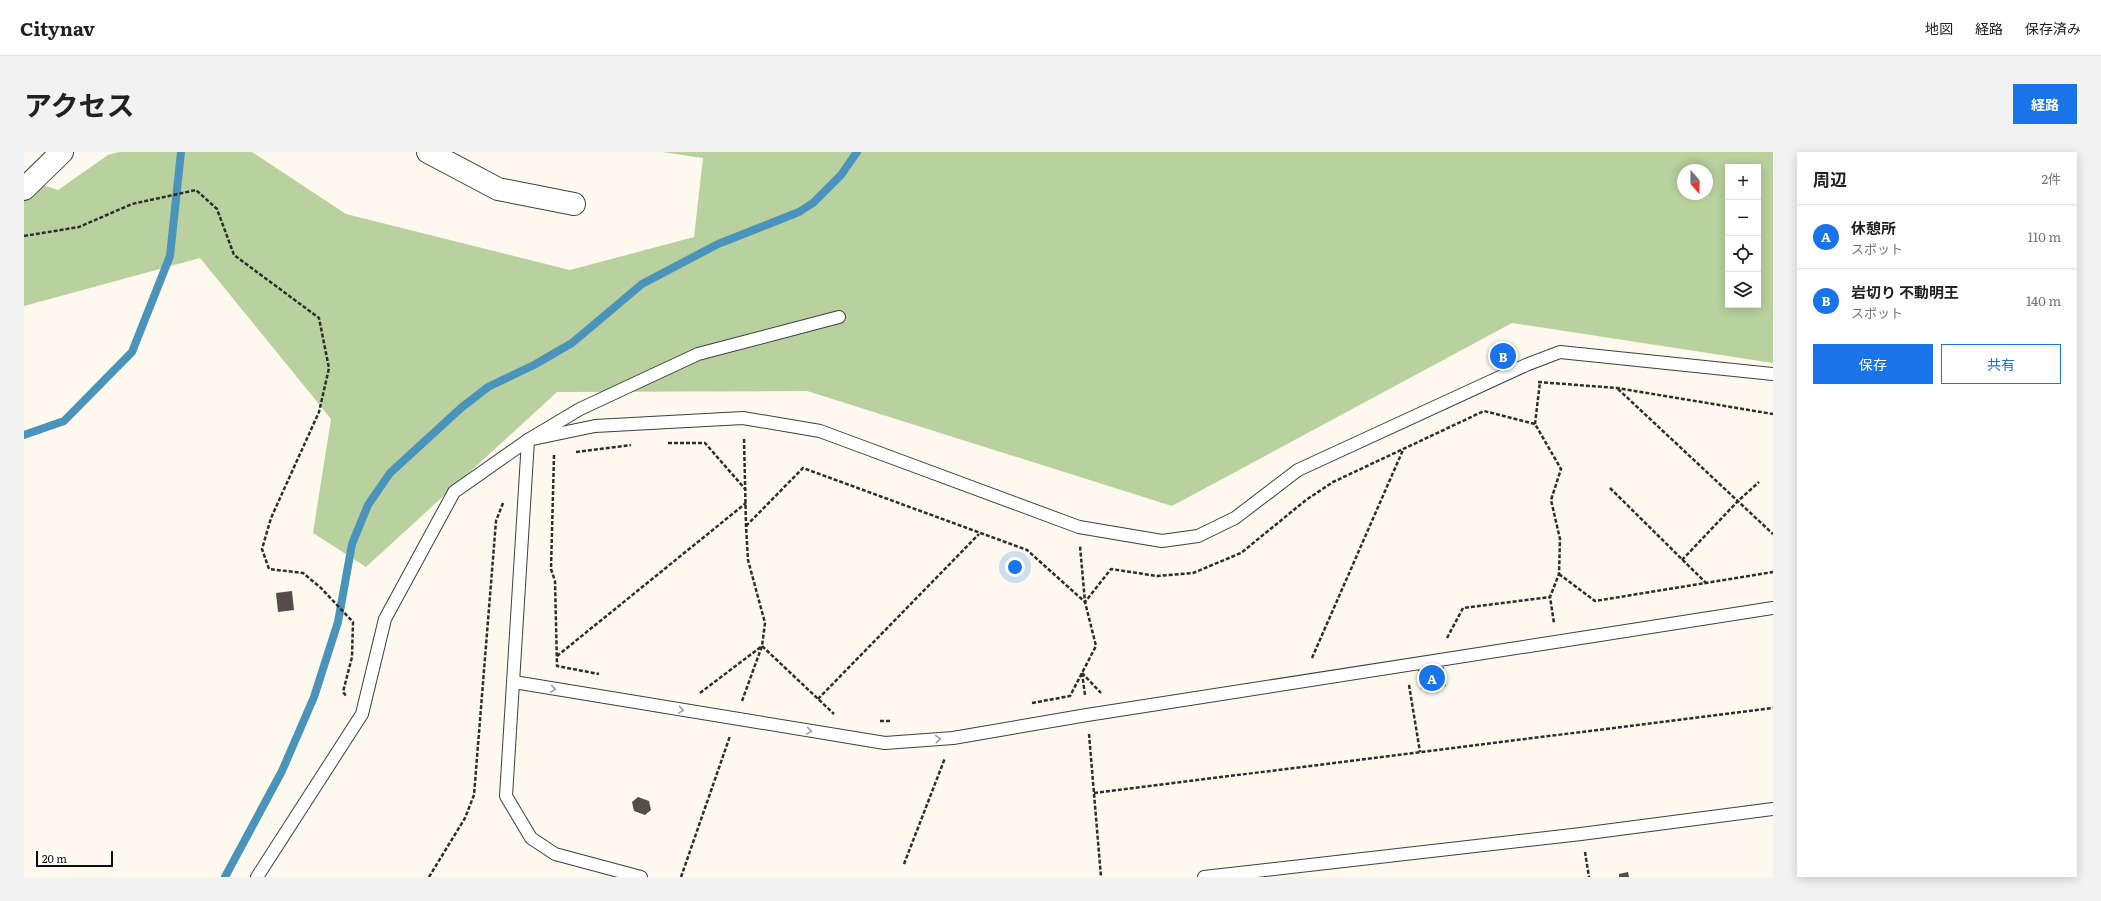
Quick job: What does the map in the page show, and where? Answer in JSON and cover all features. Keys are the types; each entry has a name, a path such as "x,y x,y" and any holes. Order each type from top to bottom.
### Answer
{"street":[{"path":"24,189 62,152"},
{"path":"428,152 498,188 574,204"}],"lane":[{"path":"257,877 362,714 385,619 454,492 528,440 580,409 698,354 839,317"},
{"path":"528,440 595,426 743,418 820,431 1079,526 1162,541 1198,536 1235,518 1298,470 1560,352 1773,374"},
{"path":"528,440 506,796 531,838 555,854 641,877"},
{"path":"514,682 885,743 953,738 1406,664 1773,608"},
{"path":"1204,877 1582,834 1773,809"}],"path":[{"path":"24,236 79,227 132,204 196,190 217,209 234,255 319,318 329,368 319,412 271,518 262,549 270,569 303,573 321,588 353,622 352,657 343,692 362,714"},
{"path":"1535,424 1540,382"},
{"path":"1532,384 1540,382 1617,388 1773,414"},
{"path":"1617,388 1773,534"},
{"path":"1482,406 1484,411"},
{"path":"681,877 762,646 765,623 748,560 743,418"},
{"path":"660,444 705,443 746,490"},
{"path":"569,452 638,445"},
{"path":"1312,658 1403,450"},
{"path":"562,453 554,454 551,569 555,581 557,666 602,675"},
{"path":"1682,560 1738,501 1760,482"},
{"path":"1610,488 1706,583"},
{"path":"429,877 465,818 474,795 496,521 505,499"},
{"path":"557,656 746,503"},
{"path":"1025,704 1070,696 1096,646 1085,602 1079,526"},
{"path":"818,699 979,534"},
{"path":"1559,574 1595,601 1773,572"},
{"path":"1440,639 1447,638 1463,608 1550,596"},
{"path":"692,692 700,694 762,646"},
{"path":"762,646 837,718"},
{"path":"1304,660 1320,657"},
{"path":"1406,664 1420,752"},
{"path":"1082,673 1102,694"},
{"path":"1082,673 1094,792 1100,877"},
{"path":"1094,792 1773,708"},
{"path":"875,720 897,722"},
{"path":"904,864 953,738"},
{"path":"1582,834 1589,877"}],"green space":[{"path":"119,152 252,152 346,214 570,270 694,237 703,158 662,152 1773,152 1773,363 1512,323 1172,506 807,391 557,392 366,567 313,533 331,419 200,258 24,306 24,179 58,190 108,155"}],"building":[{"path":"292,591 294,610 278,612 276,593"},
{"path":"1444,667 1446,686 1421,689 1418,670"},
{"path":"638,797 649,801 651,810 645,815 634,811 632,802"},
{"path":"1628,872 1629,877 1619,877 1619,874"}],"waterway":[{"path":"24,435 64,421 132,352 170,256 181,152"},
{"path":"225,877 282,771 314,697 338,622 352,544 368,505 390,473 461,408 488,387 534,365 572,343 642,284 718,244 799,212 813,203 841,175 857,152"}],"place":[{"name":"岩切り 不動明王","path":"1503,356"},
{"name":"休憩所","path":"1432,678"}]}
